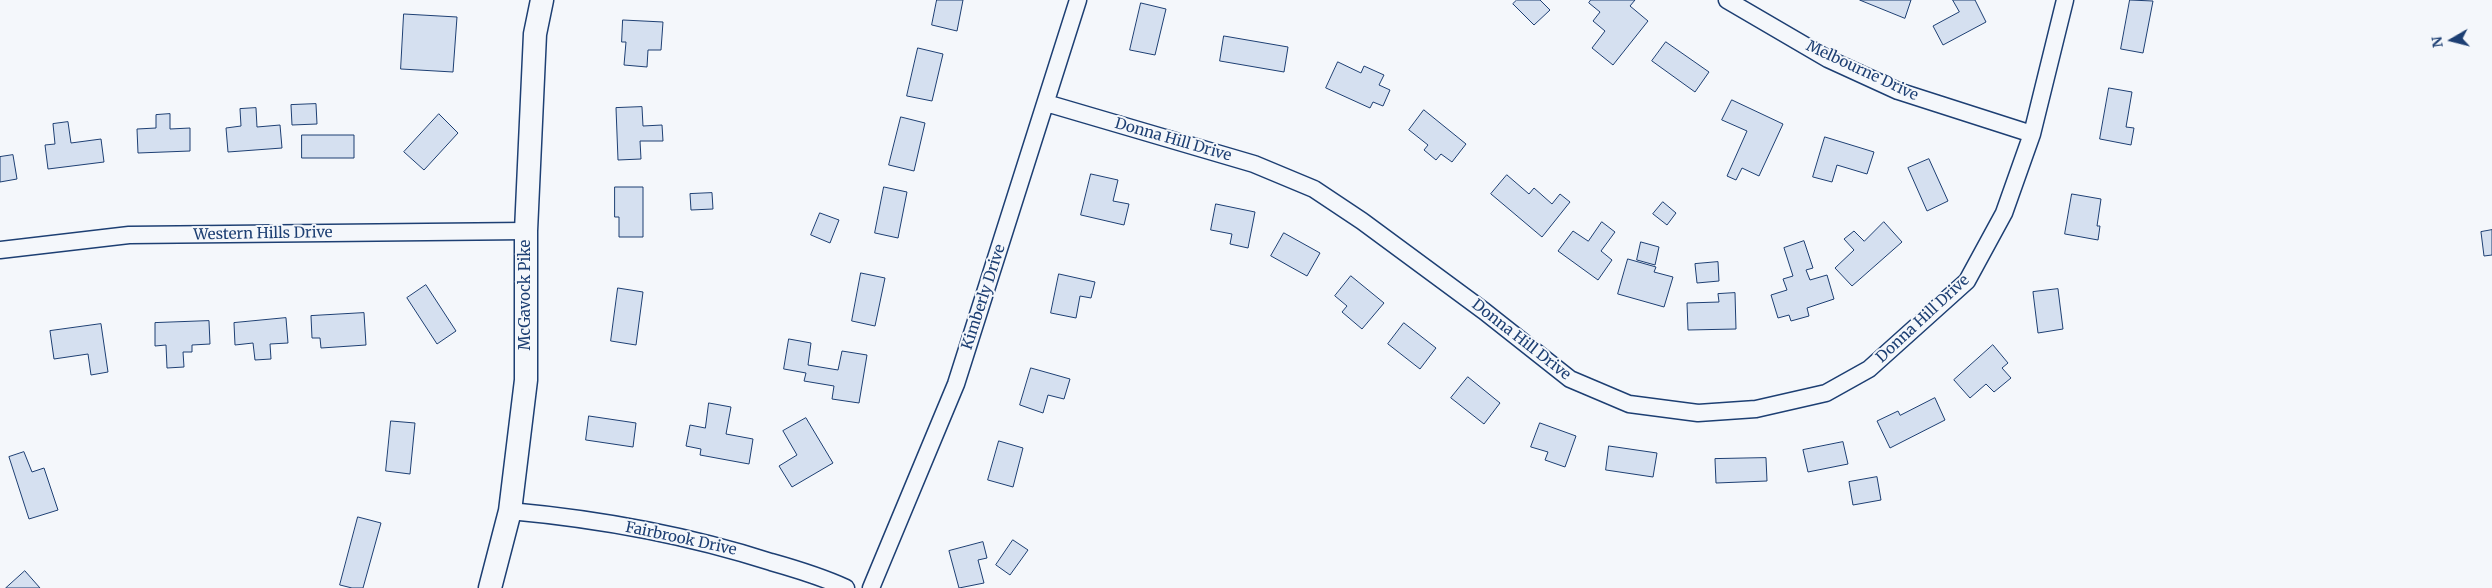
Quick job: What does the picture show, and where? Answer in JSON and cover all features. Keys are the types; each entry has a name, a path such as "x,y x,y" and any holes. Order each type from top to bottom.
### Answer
{"main road":[{"name":"McGavock Pike","path":"490,588 510,510 526,371 526,231 536,34 542,0"}],"street":[{"name":"Kimberly Drive","path":"871,588 956,384 1078,0"},
{"name":"Melbourne Drive","path":"1727,0 1828,59 1898,91 2032,134"},
{"name":"Donna Hill Drive","path":"1046,104 1254,164 1314,189 1362,221 1484,310 1570,379 1630,404 1698,413 1756,409 1826,392 1877,363 1967,281 2004,212 2032,134 2065,0"},
{"name":"Western Hills Drive","path":"0,250 129,235 526,231"},
{"name":"Fairbrook Drive","path":"510,510 596,521 686,539 752,556 846,588"}],"building":[{"path":"937,0 963,0 957,31 932,25"},
{"path":"1517,0 1540,0 1550,10 1534,25 1513,4"},
{"path":"1591,0 1635,0 1630,6 1648,21 1613,65 1592,48 1605,31 1593,21 1600,12 1589,3"},
{"path":"1860,0 1911,0 1905,18"},
{"path":"1953,0 1975,0 1986,22 1943,45 1933,26 1959,12"},
{"path":"2130,0 2153,1 2143,53 2121,49"},
{"path":"1141,3 1166,9 1155,55 1130,50"},
{"path":"404,14 457,17 453,72 401,69"},
{"path":"623,20 663,22 661,50 648,50 647,67 624,65 626,42 622,42"},
{"path":"1224,36 1288,47 1284,72 1220,61"},
{"path":"1666,42 1709,72 1695,92 1652,61"},
{"path":"918,48 943,54 932,101 907,96"},
{"path":"1338,62 1361,73 1364,66 1384,75 1379,85 1390,90 1383,106 1373,102 1370,108 1326,88"},
{"path":"2109,88 2132,92 2126,127 2134,128 2131,145 2100,139"},
{"path":"1732,100 1783,124 1759,176 1742,168 1736,180 1727,176 1747,131 1722,120"},
{"path":"316,104 317,124 292,125 291,105"},
{"path":"642,107 643,126 662,125 663,141 640,141 641,159 618,160 616,108"},
{"path":"256,108 257,127 280,125 282,148 228,152 226,128 241,126 240,109"},
{"path":"1424,110 1466,144 1452,162 1441,154 1436,160 1424,150 1428,145 1409,130"},
{"path":"170,114 170,129 190,128 190,151 138,153 137,129 156,128 156,115"},
{"path":"439,114 458,133 424,170 404,152"},
{"path":"901,117 925,123 914,171 889,165"},
{"path":"68,122 71,143 101,139 104,162 48,169 45,145 55,144 53,124"},
{"path":"302,135 354,135 354,158 302,158"},
{"path":"1825,137 1874,152 1867,174 1837,165 1832,182 1813,177"},
{"path":"13,155 17,179 0,182 0,157"},
{"path":"1929,159 1948,201 1927,211 1908,168"},
{"path":"1091,174 1118,180 1113,201 1129,204 1124,225 1081,215"},
{"path":"1507,175 1529,194 1534,188 1552,204 1560,194 1570,202 1542,237 1491,194"},
{"path":"615,187 643,187 643,237 619,237 619,217 615,217"},
{"path":"884,187 907,192 898,238 875,233"},
{"path":"712,193 713,209 691,210 690,194"},
{"path":"2072,194 2101,199 2097,226 2100,226 2098,240 2065,234"},
{"path":"1663,202 1676,213 1667,225 1653,214"},
{"path":"1216,204 1255,212 1248,248 1230,244 1232,234 1211,230"},
{"path":"820,213 839,220 830,243 811,235"},
{"path":"1602,222 1615,232 1601,251 1612,260 1598,280 1558,251 1573,231 1588,241"},
{"path":"1884,222 1902,242 1852,286 1835,268 1854,250 1844,239 1854,231 1864,241"},
{"path":"2492,230 2492,255 2484,256 2481,232"},
{"path":"1284,233 1320,253 1307,276 1271,256"},
{"path":"1804,241 1813,268 1806,270 1810,280 1827,275 1834,299 1807,308 1809,316 1791,321 1789,315 1778,318 1771,295 1787,290 1783,279 1793,276 1784,248"},
{"path":"1641,242 1659,247 1655,265 1637,260"},
{"path":"1628,259 1656,267 1654,272 1673,277 1664,307 1618,294"},
{"path":"1718,262 1719,281 1697,283 1695,264"},
{"path":"861,273 885,278 875,326 852,321"},
{"path":"1059,274 1095,282 1091,298 1080,296 1076,318 1051,313"},
{"path":"1351,276 1384,303 1362,329 1342,312 1347,306 1335,296"},
{"path":"426,285 456,331 437,344 407,298"},
{"path":"618,288 643,292 636,345 611,341"},
{"path":"2058,289 2063,329 2038,333 2033,292"},
{"path":"1735,293 1736,329 1688,330 1687,303 1719,302 1718,294"},
{"path":"364,313 366,345 321,348 320,338 312,338 311,316"},
{"path":"286,318 288,343 270,344 271,359 255,360 253,343 235,345 234,323"},
{"path":"209,321 210,344 192,345 192,352 183,352 184,367 167,368 166,345 155,346 155,323"},
{"path":"1404,323 1436,348 1420,369 1388,344"},
{"path":"101,324 108,372 91,375 88,354 54,359 50,331"},
{"path":"789,339 811,343 808,365 838,370 842,351 867,355 859,403 832,399 834,386 804,381 806,373 784,369"},
{"path":"1993,345 2008,363 2002,368 2011,378 1994,392 1986,384 1970,398 1954,380"},
{"path":"1031,368 1070,379 1064,399 1048,395 1043,413 1020,405"},
{"path":"1468,377 1500,403 1484,424 1451,398"},
{"path":"1935,398 1945,420 1890,448 1877,421 1898,411 1900,415"},
{"path":"709,403 731,407 726,434 753,439 749,464 700,455 701,449 686,446 690,425 705,428"},
{"path":"589,416 636,423 633,447 586,440"},
{"path":"806,418 833,463 792,487 779,466 797,455 783,431"},
{"path":"391,421 415,423 410,474 386,471"},
{"path":"1540,423 1576,436 1565,467 1545,460 1548,452 1531,447"},
{"path":"999,441 1023,448 1013,487 988,480"},
{"path":"1843,442 1848,464 1808,472 1803,450"},
{"path":"1609,446 1657,453 1653,477 1606,470"},
{"path":"24,452 32,472 44,468 58,510 29,519 9,457"},
{"path":"1766,458 1767,481 1716,483 1715,459"},
{"path":"1877,477 1881,500 1853,505 1849,482"},
{"path":"358,517 381,523 363,588 352,588 340,585"},
{"path":"1013,540 1028,550 1010,575 996,565"},
{"path":"983,542 987,558 978,560 984,583 959,588 949,551"},
{"path":"25,571 40,588 6,588"}]}
